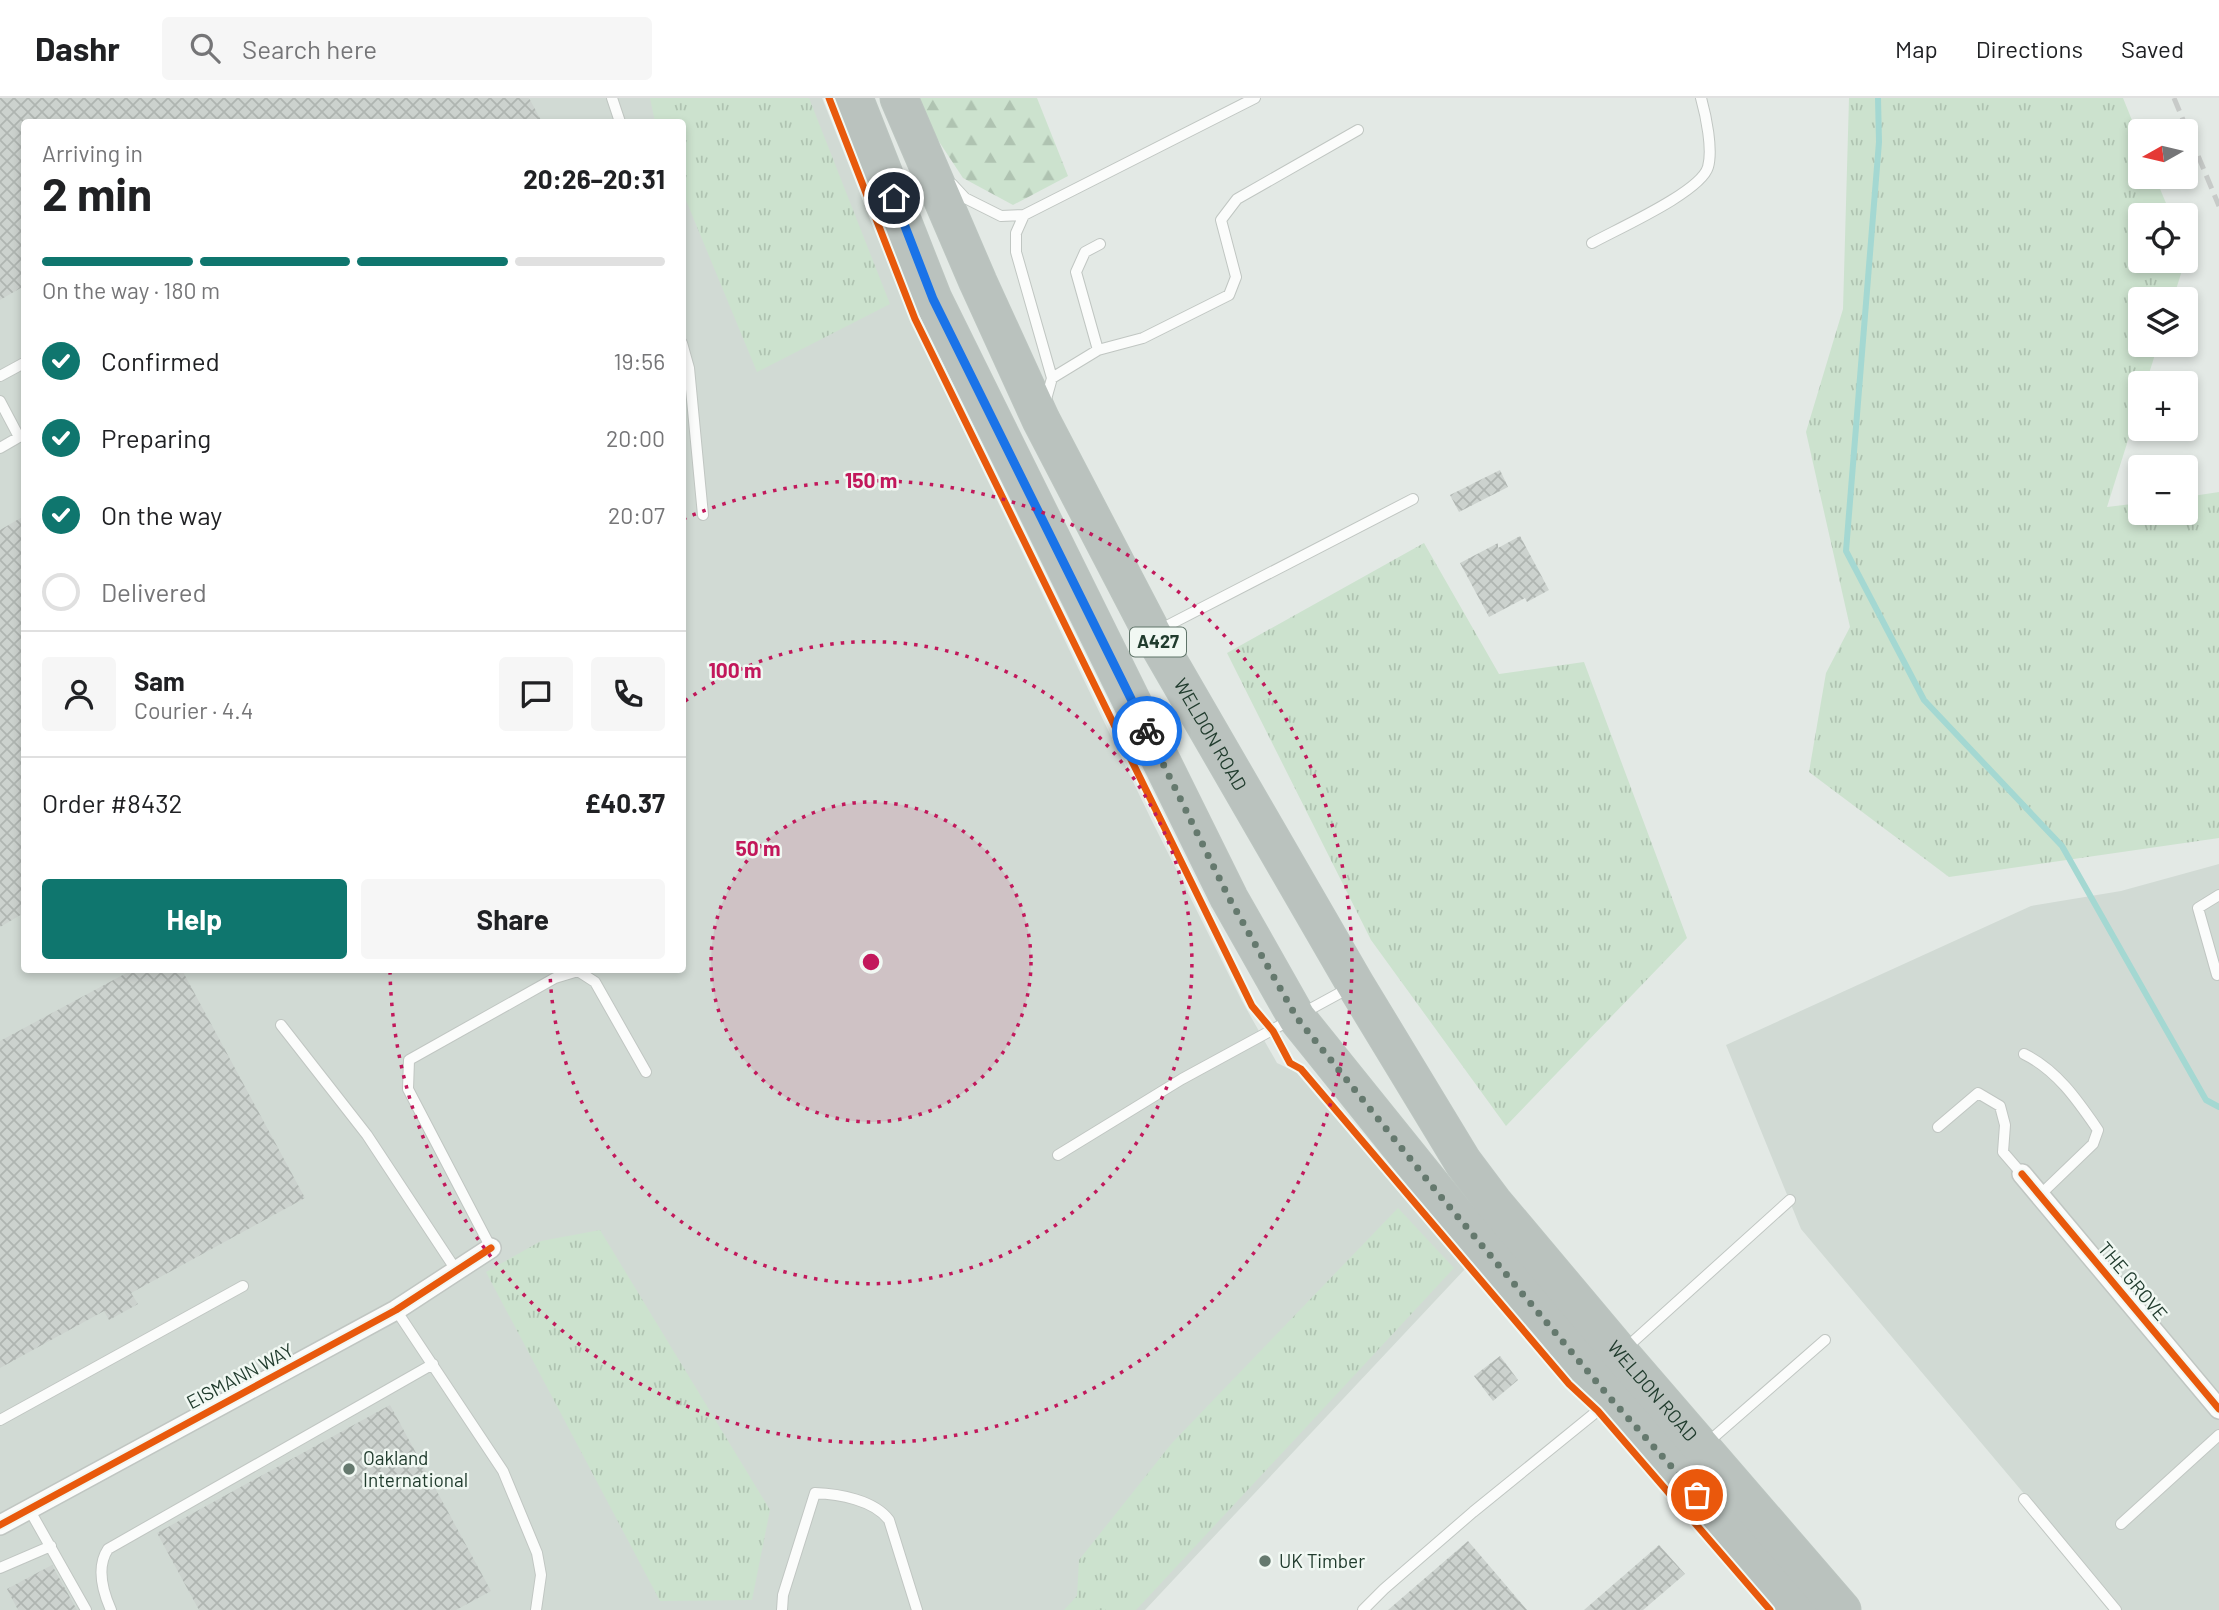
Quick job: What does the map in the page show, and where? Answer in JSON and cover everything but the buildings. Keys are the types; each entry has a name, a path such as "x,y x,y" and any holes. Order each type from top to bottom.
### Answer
{"highway":[{"name":"A427","path":"854,98 933,299 1023,471 1229,898 1297,1018"},
{"name":"WELDON ROAD","path":"901,103 1039,426 1152,633 1355,984 1463,1162 1493,1202 1620,1353 1842,1610"},
{"name":"WELDON ROAD","path":"1297,1018 1437,1192 1611,1399 1800,1610"}],"street":[{"name":"THE GROVE","path":"2022,1174 2219,1409"},
{"name":"EISMANN WAY","path":"0,1525 396,1310 491,1248"}],"lane":[{"path":"612,98 619,119"},
{"path":"901,103 945,176 965,198 1001,216 1024,215 1255,98"},
{"path":"1592,243 1689,191 1708,169 1708,124 1701,98"},
{"path":"1052,378 1098,350 1143,338 1229,295 1236,277 1221,220 1237,199 1358,130"},
{"path":"1024,215 1016,233 1016,252 1052,378 1039,426"},
{"path":"1098,350 1076,272 1085,252 1100,244"},
{"path":"686,357 703,515"},
{"path":"0,376 21,365"},
{"path":"0,401 19,437 0,449"},
{"path":"1152,633 1413,499"},
{"path":"2217,975 2199,908 2219,895"},
{"path":"491,1248 408,1089 409,1060 555,978 571,973"},
{"path":"581,973 595,982 646,1072"},
{"path":"1058,1155 1182,1079 1355,984"},
{"path":"281,1025 367,1135 456,1270"},
{"path":"2024,1054 2036,1059 2066,1087 2098,1130 2093,1144 2041,1194"},
{"path":"1938,1127 1978,1093 2000,1106 2005,1125 2003,1153 2022,1174"},
{"path":"1620,1353 1790,1200"},
{"path":"0,1420 243,1286"},
{"path":"396,1310 503,1471 537,1553 541,1575 536,1610"},
{"path":"1702,1448 1825,1340"},
{"path":"111,1610 102,1580 102,1563 108,1549 433,1364"},
{"path":"1363,1610 1473,1512 1611,1399"},
{"path":"2121,1524 2219,1435"},
{"path":"782,1610 783,1595 815,1493 835,1494 881,1509 889,1520 917,1610"},
{"path":"2024,1499 2116,1610"},
{"path":"29,1509 86,1610"},
{"path":"0,1568 51,1546"}],"shaded area":[{"path":"0,98 822,98 913,326 1242,1001 1277,1063 1296,1072 1465,1269 1145,1610 0,1610"},
{"path":"2219,864 2219,1610 2122,1610 1801,1229 1726,1045 2031,906 2121,891"}],"green space":[{"path":"650,98 809,98 890,304 757,372 686,200 686,119 654,119"},
{"path":"919,98 1037,98 1068,176 1013,205 963,178 932,131"},
{"path":"1849,98 2123,98 2132,119 2128,119 2128,189 2160,189 2166,203 2128,203 2128,273 2181,273 2177,287 2128,287 2128,357 2154,357 2150,371 2128,371 2128,440 2107,507 2128,504 2128,525 2198,525 2198,495 2219,492 2219,838 1949,877 1809,772 1826,673 1850,627 1806,432 1843,309"},
{"path":"1424,543 1499,674 1584,662 1687,938 1506,1126 1371,940 1227,653"},
{"path":"1398,1208 1454,1268 1136,1610 1064,1610 1077,1596 1079,1560 1172,1443"},
{"path":"600,1230 770,1510 752,1600 660,1601 486,1272 541,1241"}],"waterway":[{"path":"1878,98 1879,142 1846,551 1924,700 2062,846 2206,1100 2219,1107"}],"railway":[{"path":"2174,98 2219,206"}],"cycle path":[{"path":"829,98 915,319 1252,1006 1273,1031 1290,1063 1301,1069 1569,1384 1598,1411 1770,1610"},
{"path":"2022,1174 2219,1409"},
{"path":"0,1525 396,1310 491,1248"}],"way so far":[{"path":"1147,731 1229,898 1297,1018 1437,1192 1611,1399 1697,1495"}],"place":[{"name":"Oakland International","path":"349,1469"},
{"name":"UK Timber","path":"1265,1561"}],"route":[{"path":"894,198 933,299 1147,731"}]}
